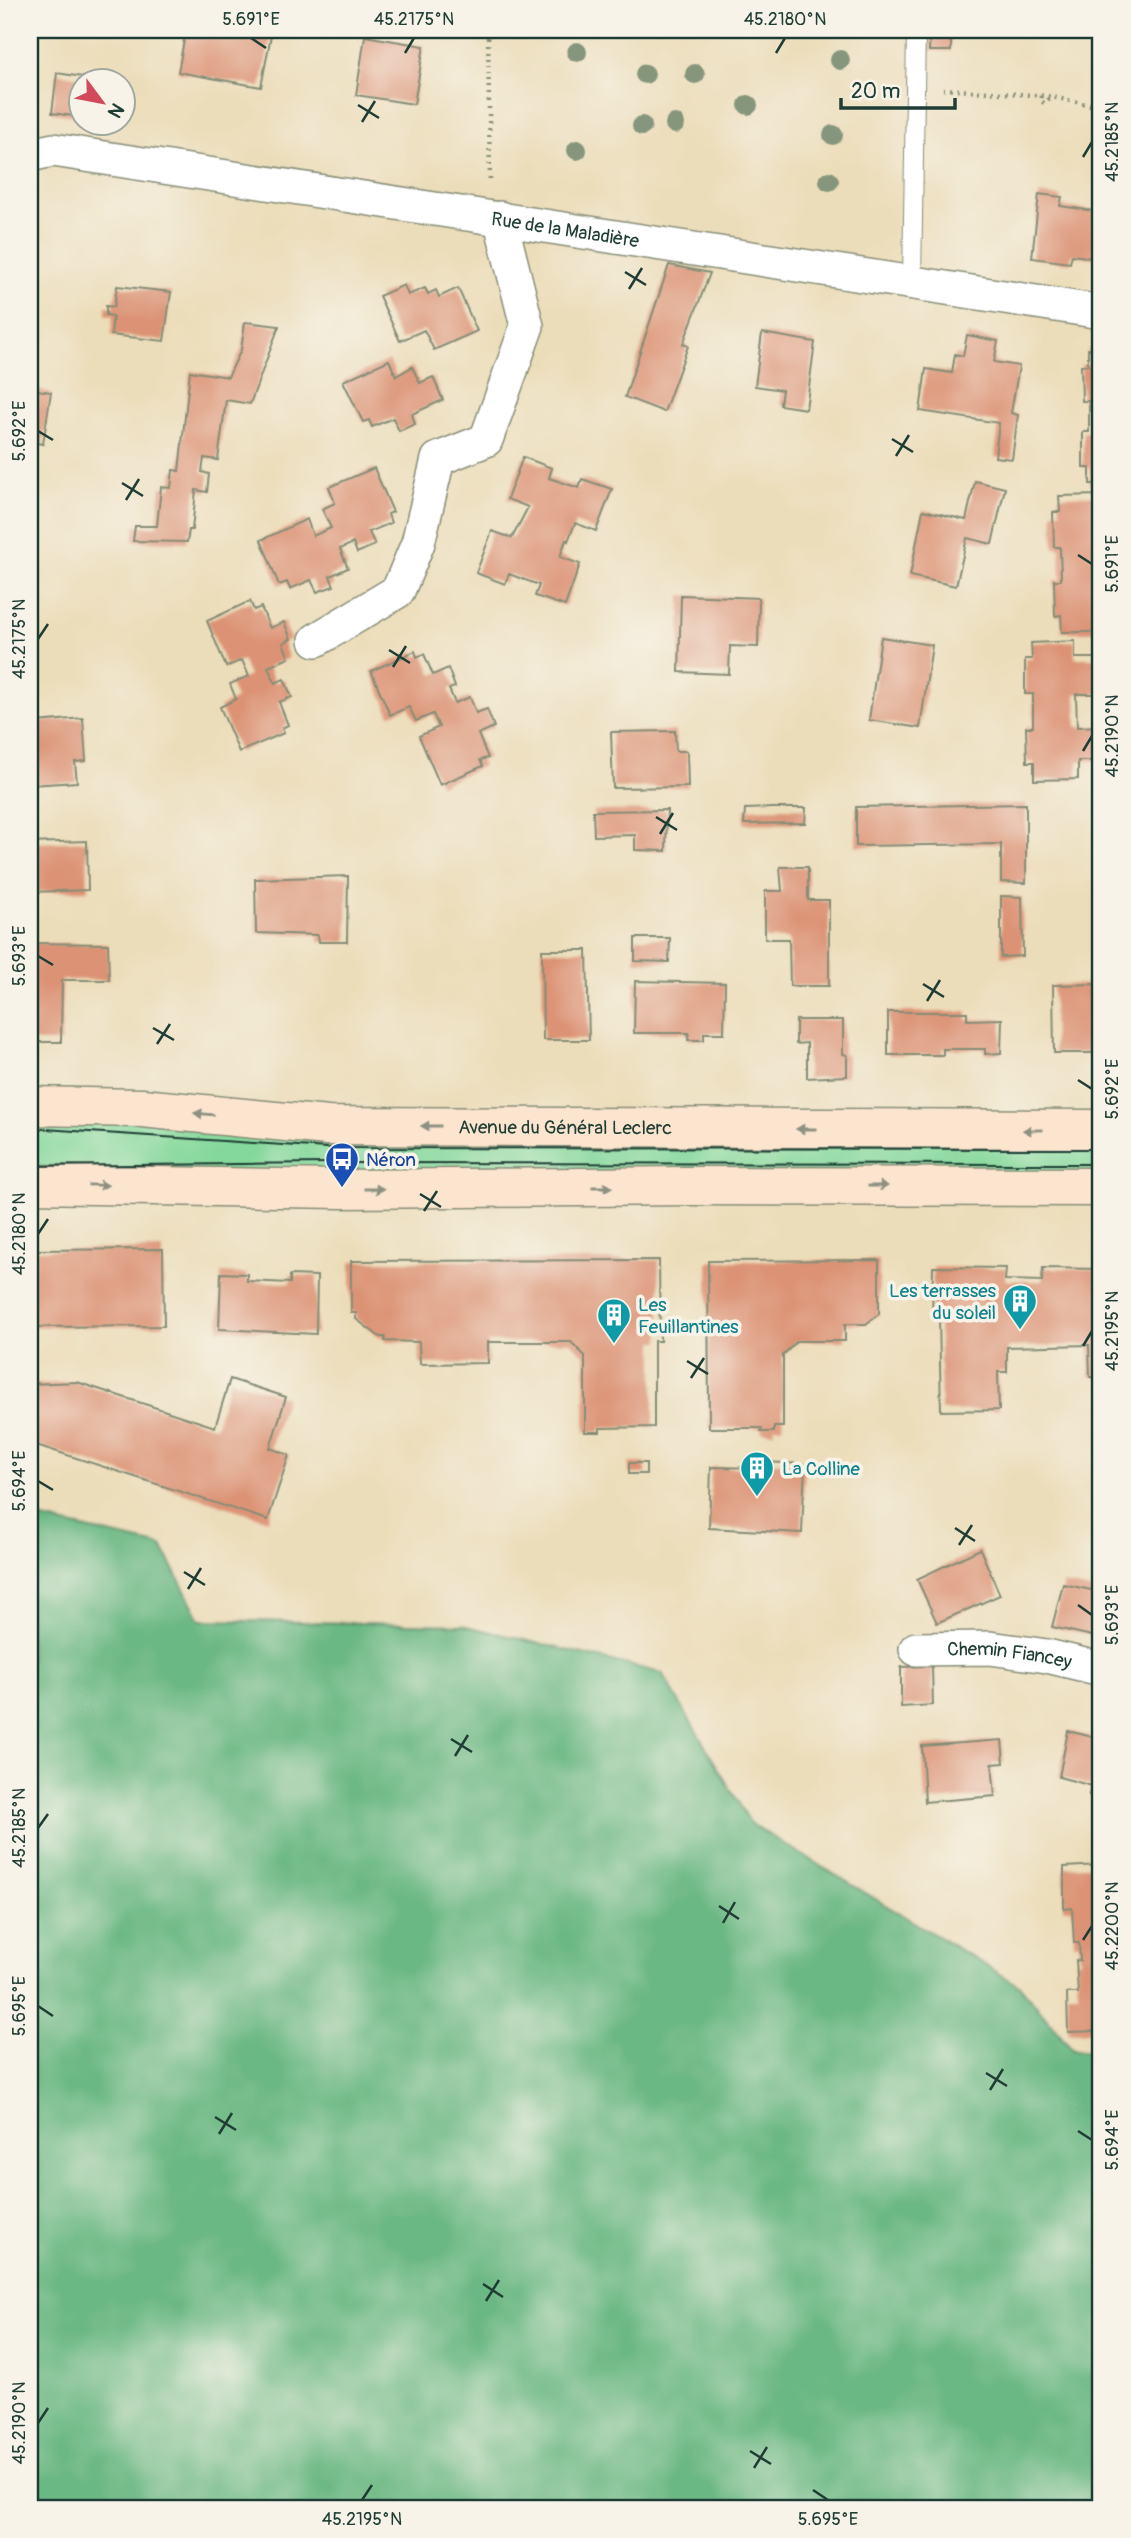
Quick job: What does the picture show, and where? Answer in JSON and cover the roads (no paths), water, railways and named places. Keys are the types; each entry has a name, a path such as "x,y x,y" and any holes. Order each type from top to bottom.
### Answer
{"main road":[{"name":"Avenue du Général Leclerc","path":"30,1106 142,1108 328,1126 1101,1129"},
{"path":"30,1184 341,1189 1101,1187"}],"street":[{"name":"Rue de la Maladière","path":"30,155 53,150 495,202 912,281 1101,312"},
{"path":"316,640 398,591 418,543 438,459 486,440 527,326 495,202"},
{"name":"Chemin Fiancey","path":"916,1649 990,1648 1047,1656 1101,1670"}],"lane":[{"path":"912,281 916,30"}],"tram line":[{"path":"30,1128 327,1148 1101,1149"},
{"path":"30,1166 330,1163 1101,1164"}],"place":[{"name":"Néron","path":"342,1189"},
{"name":"Les terrasses du soleil","path":"1020,1331"},
{"name":"Les Feuillantines","path":"614,1345"},
{"name":"La Colline","path":"757,1498"}]}
